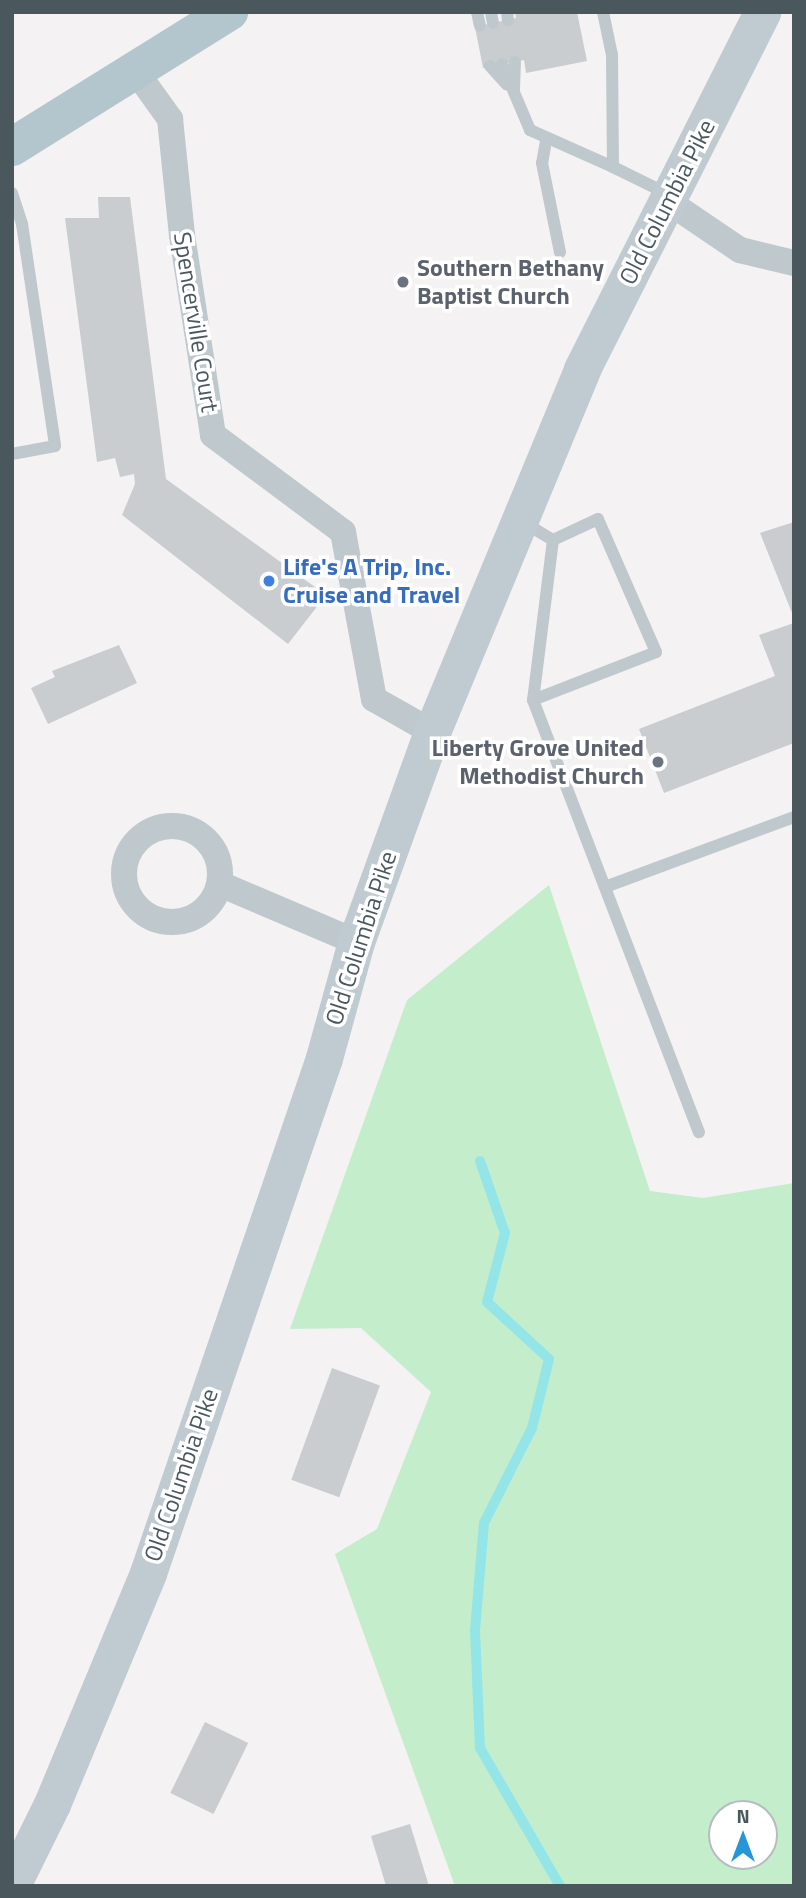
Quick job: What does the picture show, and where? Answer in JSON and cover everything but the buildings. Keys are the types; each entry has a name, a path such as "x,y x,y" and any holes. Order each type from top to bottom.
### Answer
{"main road":[{"path":"12,147 137,73 229,12"},
{"name":"Old Columbia Pike","path":"12,1885 52,1804 148,1573 324,1058 356,942 432,732 582,369 762,12"}],"street":[{"name":"Spencerville Court","path":"137,73 170,119 182,235 213,435 343,532 374,699 432,732"},
{"path":"670,199 740,250 794,263"},
{"path":"219,884 356,942"}],"lane":[{"path":"477,12 480,26"},
{"path":"603,12 612,55 613,167"},
{"path":"514,93 515,62"},
{"path":"496,65 514,93 530,130 546,141 613,167 670,199"},
{"path":"546,141 542,163 560,252"},
{"path":"12,193 22,224 55,446 12,454"},
{"path":"533,700 656,652 598,519 553,540"},
{"path":"520,520 553,540"},
{"path":"553,540 533,700 699,1132"},
{"path":"605,887 794,817"}],"green space":[{"path":"549,885 650,1191 703,1198 794,1183 794,1886 455,1886 335,1554 377,1529 431,1392 361,1328 290,1329 407,1000"}],"waterway":[{"path":"480,1161 505,1233 487,1302 549,1359 532,1428 484,1523 475,1630 480,1748 560,1886"}],"place":[{"name":"Southern Bethany Baptist Church","path":"403,282"},
{"name":"Life's A Trip, Inc. Cruise and Travel","path":"269,581"},
{"name":"Liberty Grove United Methodist Church","path":"658,762"}]}
